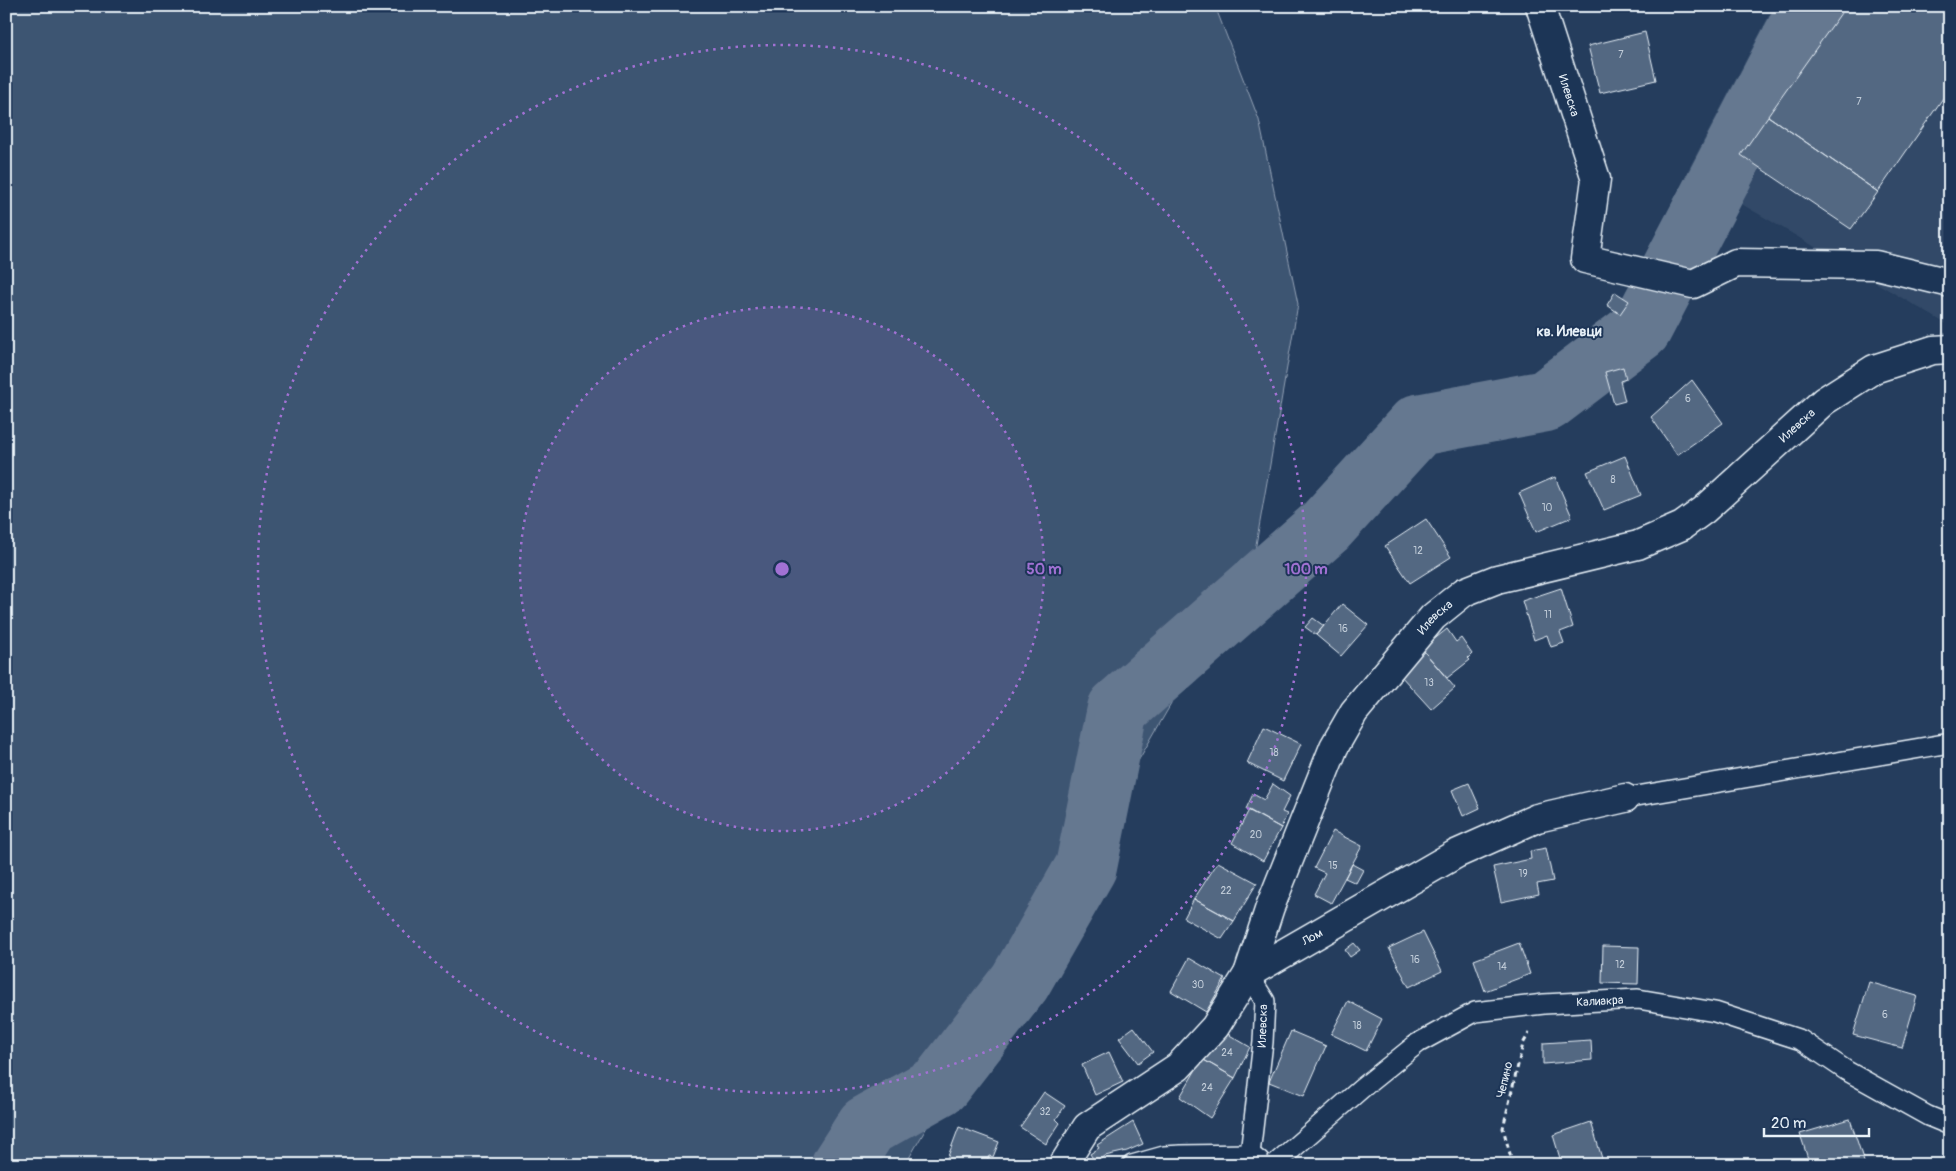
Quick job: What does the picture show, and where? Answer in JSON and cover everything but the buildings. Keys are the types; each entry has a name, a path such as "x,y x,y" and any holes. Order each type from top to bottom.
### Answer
{"street":[{"name":"Илевска","path":"1540,6 1596,179 1585,259 1693,284 1736,262 1876,265 1950,282"},
{"name":"Илевска","path":"1248,974 1270,907 1334,747 1354,712 1433,617 1464,592 1497,579 1638,545 1682,526 1704,510 1824,401 1874,370 1933,350 1950,349"},
{"name":"Лом","path":"1063,1165 1087,1127 1178,1067 1215,1027 1248,974 1456,854 1537,818 1625,798"}],"lane":[{"path":"1625,798 1950,743"},
{"name":"Илевска","path":"1132,1165 1164,1156 1255,1160 1265,1001 1248,974"},
{"name":"Калиакра","path":"1274,1165 1361,1089 1418,1043 1475,1012 1544,1004 1638,999 1715,1012 1801,1040 1847,1072 1928,1116 1950,1125"}],"path":[{"name":"Чепино","path":"1513,1165 1504,1128 1523,1044 1544,1004"}],"shaded area":[{"path":"6,6 1215,6 1259,120 1298,304 1253,562 905,1165 6,1165"},
{"path":"1774,6 1950,6 1950,326 1687,172"}],"waterway":[{"path":"842,1165 867,1126 940,1085 1020,982 1086,867 1118,709 1325,527 1418,425 1546,401 1641,329 1810,6"}],"district":[{"name":"кв. Илевци","path":"1569,331"}]}
